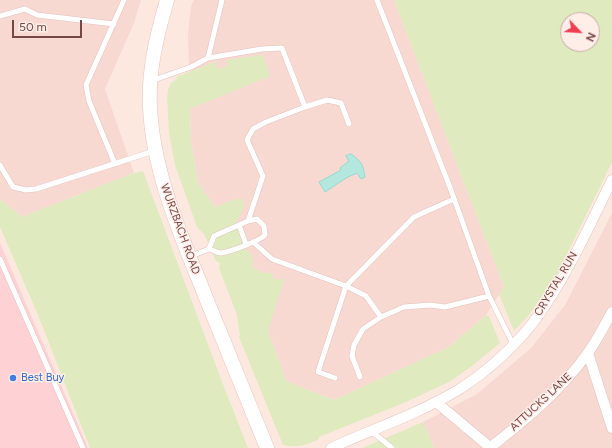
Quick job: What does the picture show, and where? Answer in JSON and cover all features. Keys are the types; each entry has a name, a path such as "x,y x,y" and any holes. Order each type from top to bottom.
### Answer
{"main road":[{"name":"WURZBACH ROAD","path":"168,0 156,40 150,81 152,136 155,150 163,184 190,257 267,448"}],"street":[{"name":"CRYSTAL RUN","path":"331,448 414,413 436,402 459,389 492,365 537,318 553,294 611,184"},
{"name":"ATTUCKS LANE","path":"491,448 528,417 568,378 588,353 612,312"},
{"path":"588,353 612,428"},
{"path":"436,402 491,448"}],"lane":[{"path":"115,164 89,101 86,85 124,0"},
{"path":"208,58 222,0"},
{"path":"377,0 454,199 489,296 513,344"},
{"path":"0,16 25,9 37,15 114,24"},
{"path":"150,81 191,67 208,58 262,49 282,48 305,107"},
{"path":"248,221 263,176 247,140 253,129 266,122 327,100 341,103 349,124"},
{"path":"0,165 13,187 26,190 36,189 155,150"},
{"path":"335,378 318,372 346,286 414,217 454,199"},
{"path":"190,257 209,249 220,253 254,242 265,235 265,230 261,222 257,220 248,221 214,236 209,249"},
{"path":"239,225 246,244"},
{"path":"254,242 272,259 346,286 366,296 381,318"},
{"path":"0,259 83,448"},
{"path":"360,377 352,356 354,345 363,329 404,307 430,305 445,307 489,296"},
{"path":"370,431 392,448"}],"shaded area":[{"path":"0,0 141,0 134,23 105,89 134,173 22,217 0,199"},
{"path":"194,0 394,0 504,287 486,315 449,347 334,400 286,381 268,331 216,208 198,183 191,142 188,34 191,6"},
{"path":"612,213 612,448 434,448 423,422 477,394 531,348 565,305"},
{"path":"0,243 88,448 0,448"}],"green space":[{"path":"394,0 612,0 612,162 557,275 529,315 514,331 499,294 504,287"},
{"path":"263,55 270,76 190,109 191,142 198,183 216,208 218,205 241,198 244,205 235,222 246,250 252,255 253,267 263,273 273,273 273,279 284,279 268,331 286,381 334,400 449,347 486,315 489,316 500,343 451,381 406,402 319,437 318,440 305,445 297,446 283,445 239,337 237,315 219,268 220,263 216,261 204,234 197,227 175,165 169,133 168,90 171,83 177,79 176,77 215,62 218,69 228,66 227,60"},
{"path":"143,171 248,448 90,448 38,315 0,227 0,199 22,217 134,173"},
{"path":"423,422 434,448 362,448"}],"water":[{"path":"351,154 361,163 365,177 361,179 357,173 346,178 325,192 319,182 341,170 340,168 349,161 346,156"}],"place":[{"name":"Best Buy","path":"13,378"}]}
